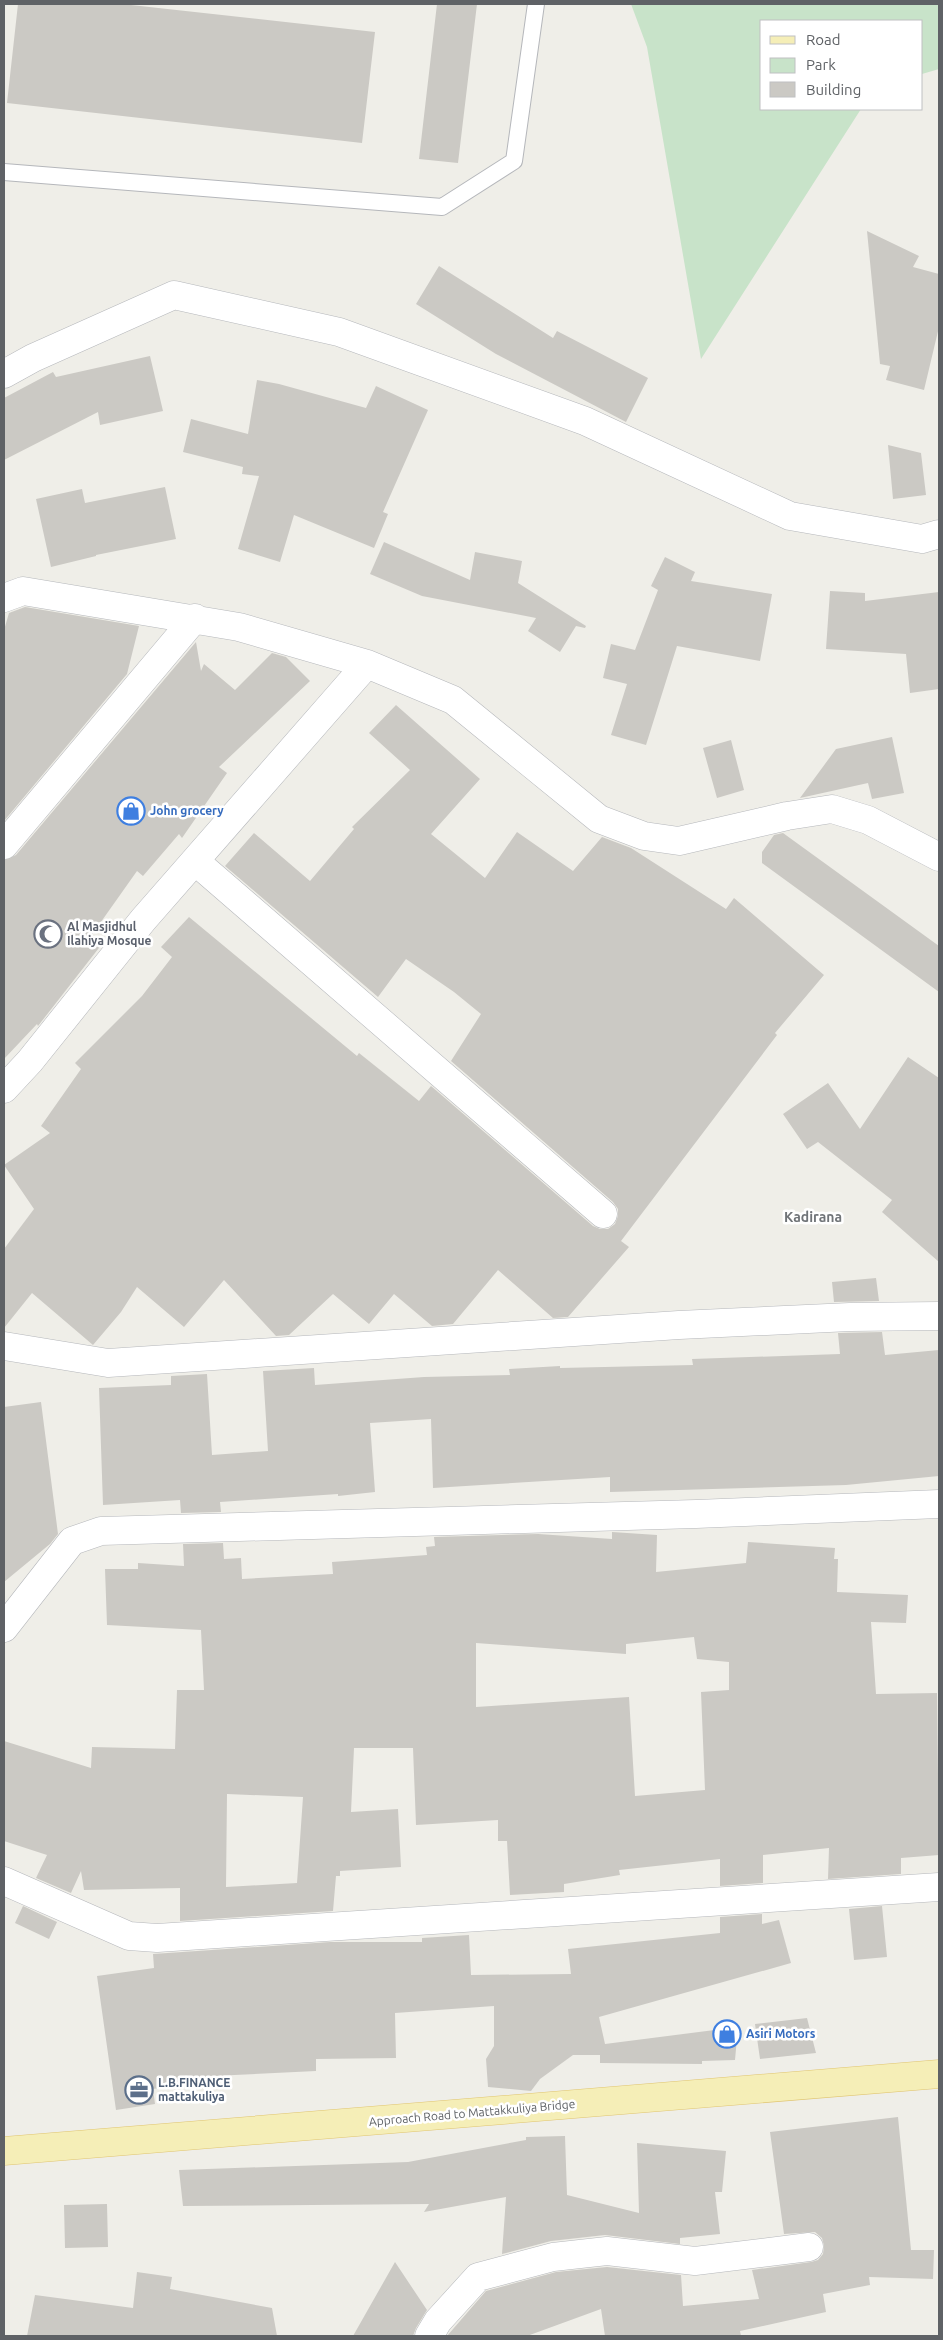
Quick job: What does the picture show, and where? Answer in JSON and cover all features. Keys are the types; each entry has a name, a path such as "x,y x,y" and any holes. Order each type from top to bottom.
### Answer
{"main road":[{"name":"Approach Road to Mattakkuliya Bridge","path":"4,2151 939,2074"}],"street":[{"path":"4,374 33,358 174,294 338,332 384,348 586,421 790,516 922,539 939,534"},
{"path":"4,598 23,591 195,618 239,628 367,664 452,700 599,820 644,836 679,841 787,816 832,808 868,820 939,857"},
{"path":"4,845 195,618"},
{"path":"4,1089 30,1061 143,920 367,664"},
{"path":"195,860 603,1214"},
{"path":"4,1346 108,1362 679,1325 850,1317 939,1316"},
{"path":"4,1628 72,1541 101,1531 686,1515 939,1504"},
{"path":"4,1881 129,1936 157,1938 939,1887"},
{"path":"429,2336 438,2321 478,2277 553,2258 608,2250 695,2261 809,2246"}],"lane":[{"path":"4,172 442,207 514,161 536,4"}],"green space":[{"path":"631,4 939,4 939,69 923,74 923,20 760,20 760,110 860,110 701,359 647,47"}],"building":[{"path":"18,4 122,4 375,32 362,143 7,103"},
{"path":"437,4 477,4 458,163 419,159"},
{"path":"867,231 919,256 913,267 939,274 939,327 924,390 886,380 890,366 880,364"},
{"path":"439,266 553,338 557,331 648,378 626,422 496,354 416,304"},
{"path":"150,356 163,411 100,425 98,412 4,460 4,398 53,372 56,377"},
{"path":"257,380 279,384 366,408 376,386 428,410 383,512 388,514 374,548 294,515 280,562 238,549 259,476 242,474 243,467 183,452 191,419 248,434"},
{"path":"888,445 921,453 926,495 893,499"},
{"path":"165,487 176,539 96,555 51,567 36,499 82,489 85,503"},
{"path":"384,542 470,580 475,552 522,561 518,583 586,626 585,628 576,626 560,652 528,631 536,618 422,596 370,574"},
{"path":"665,557 695,572 691,581 772,594 760,661 677,646 646,745 611,735 627,684 603,678 611,644 635,650 658,590 651,586"},
{"path":"830,591 865,593 865,601 939,592 939,689 910,693 906,654 826,649"},
{"path":"25,607 139,626 127,674 4,821 4,630 9,613"},
{"path":"196,642 201,671 204,664 235,690 272,653 286,657 310,681 219,767 227,773 182,838 179,834 143,876 137,871 91,936 102,944 38,1026 37,1024 4,1059 4,860 16,855"},
{"path":"396,705 480,779 431,834 485,878 517,832 573,871 602,837 631,848 726,909 734,898 824,975 775,1033 777,1035 621,1241 629,1247 568,1317 553,1318 498,1270 453,1324 432,1326 394,1294 369,1324 333,1294 289,1335 276,1336 224,1280 184,1327 137,1287 121,1312 93,1345 32,1293 4,1328 4,1249 34,1209 4,1165 50,1133 41,1126 81,1069 75,1063 142,996 172,957 161,947 189,917 357,1056 359,1053 419,1101 431,1086 593,1226 600,1229 608,1229 615,1224 618,1209 613,1202 451,1061 481,1014 454,992 406,959 378,997 225,866 254,833 310,881 354,829 352,827 410,770 369,733"},
{"path":"892,737 904,793 872,799 868,783 800,798 836,749"},
{"path":"731,740 744,790 717,798 703,748"},
{"path":"783,833 939,946 939,992 762,863 762,852 774,835"},
{"path":"908,1057 939,1078 939,1262 882,1212 892,1200 818,1142 807,1149 783,1114 828,1083 860,1129"},
{"path":"876,1278 879,1301 834,1302 832,1282"},
{"path":"882,1332 885,1355 939,1350 939,1476 846,1485 610,1492 610,1477 433,1488 431,1419 370,1423 375,1492 338,1496 338,1494 220,1502 221,1512 181,1513 180,1500 103,1505 99,1388 171,1385 171,1376 207,1374 212,1455 268,1451 263,1371 314,1368 315,1385 424,1377 510,1375 509,1369 560,1366 560,1368 693,1365 692,1359 840,1354 838,1333"},
{"path":"41,1402 58,1534 50,1544 4,1582 4,1407"},
{"path":"612,1532 657,1535 656,1572 746,1563 748,1542 835,1548 834,1559 838,1559 837,1592 908,1595 906,1623 871,1622 876,1694 937,1693 939,1855 901,1858 901,1874 828,1879 829,1848 763,1855 763,1883 720,1886 720,1859 619,1870 620,1875 564,1884 564,1892 510,1895 507,1841 498,1841 498,1820 416,1825 413,1748 354,1748 351,1812 398,1809 401,1867 340,1871 340,1876 336,1876 333,1911 180,1921 180,1888 84,1890 81,1871 71,1893 36,1878 47,1855 4,1841 4,1741 91,1768 92,1747 175,1749 177,1690 204,1690 201,1630 107,1625 105,1569 138,1569 138,1563 184,1566 183,1544 223,1543 224,1559 241,1558 242,1579 333,1574 332,1562 427,1555 426,1547 435,1546 434,1537 538,1534 612,1539","holes":["694,1637 697,1659 729,1662 729,1690 701,1692 705,1790 635,1796 629,1697 476,1707 476,1643 626,1654 626,1644","227,1794 303,1797 297,1883 226,1887"]},
{"path":"23,1906 57,1922 49,1939 15,1923"},
{"path":"882,1906 887,1957 854,1960 849,1909"},
{"path":"762,1914 762,1924 779,1920 791,1963 599,2017 605,2044 738,2027 735,2060 702,2061 702,2064 600,2063 600,2055 573,2055 540,2079 531,2091 488,2087 486,2059 494,2046 494,2006 395,2013 396,2058 316,2059 316,2071 213,2076 153,2089 155,2104 116,2110 97,1976 154,1968 153,1954 330,1942 422,1942 422,1938 469,1935 471,1975 571,1974 568,1949 720,1933 720,1917"},
{"path":"807,2018 816,2053 760,2059 755,2024"},
{"path":"898,2117 911,2250 934,2250 933,2279 869,2277 870,2285 823,2294 826,2312 740,2331 741,2336 605,2336 601,2309 527,2336 447,2336 486,2291 556,2272 607,2267 681,2275 683,2306 759,2299 752,2270 818,2260 823,2254 824,2246 822,2238 815,2232 784,2234 770,2132"},
{"path":"565,2136 567,2195 639,2213 637,2143 726,2151 722,2192 715,2192 720,2234 680,2238 680,2244 605,2235 551,2241 502,2254 506,2197 424,2212 429,2204 183,2206 179,2170 408,2162 526,2140 526,2137"},
{"path":"107,2204 108,2247 65,2248 64,2205"},
{"path":"395,2262 427,2310 413,2336 353,2336"},
{"path":"137,2272 172,2277 170,2289 272,2308 277,2336 27,2336 35,2295 133,2308"}],"place":[{"name":"John grocery","path":"131,811"},
{"name":"Al Masjidhul Ilahiya Mosque","path":"48,934"},
{"name":"Asiri Motors","path":"727,2034"},
{"name":"L.B.FINANCE mattakuliya","path":"139,2090"}],"district":[{"name":"Kadirana","path":"813,1217"}]}
